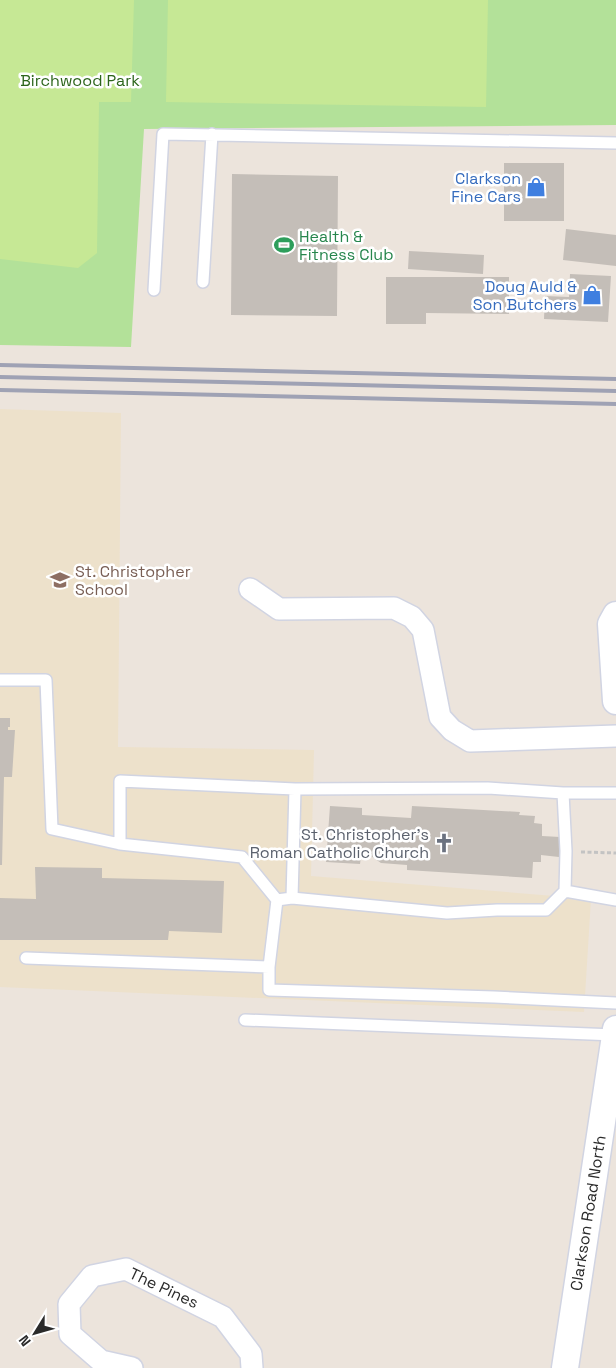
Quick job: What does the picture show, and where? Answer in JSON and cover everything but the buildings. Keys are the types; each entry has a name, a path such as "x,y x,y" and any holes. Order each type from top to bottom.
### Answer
{"street":[{"path":"250,590 279,609 394,608 412,617 423,630 440,717 452,730 470,741 616,736"},
{"path":"616,615 610,624 616,701"},
{"name":"Clarkson Road North","path":"565,1368 616,1032"},
{"name":"The Pines","path":"132,1368 101,1361 70,1334 69,1304 92,1276 126,1269 223,1317 251,1354 252,1368"}],"lane":[{"path":"154,290 163,134 616,143"},
{"path":"203,282 212,134"},
{"path":"0,680 46,680 52,829 120,844 242,857 277,900 269,967 269,990 616,1003"},
{"path":"120,844 120,781 295,789 488,788 562,793 616,793"},
{"path":"292,898 295,789"},
{"path":"277,900 292,898 447,913 546,910 565,891 566,852 562,793"},
{"path":"565,891 616,900"},
{"path":"26,958 269,967"},
{"path":"245,1020 616,1032"}],"path":[{"path":"566,852 616,853"}],"shaded area":[{"name":"St. Christopher School","path":"0,409 121,413 118,747 314,750 311,876 591,899 584,1012 0,987"}],"green space":[{"name":"Birchwood Park","path":"0,0 616,0 616,125 144,129 131,347 0,345"},
{"path":"0,0 134,0 131,102 99,102 97,253 78,268 0,259"},
{"path":"168,0 488,0 486,107 166,102"}],"railway":[{"path":"0,365 616,379"},
{"path":"0,377 616,391"},
{"path":"0,390 616,404"}],"place":[{"name":"Clarkson Fine Cars","path":"536,187"},
{"name":"Health & Fitness Club","path":"284,245"},
{"name":"Doug Auld & Son Butchers","path":"592,295"},
{"name":"St. Christopher School","path":"60,580"},
{"name":"St. Christopher's Roman Catholic Church","path":"444,843"}]}
